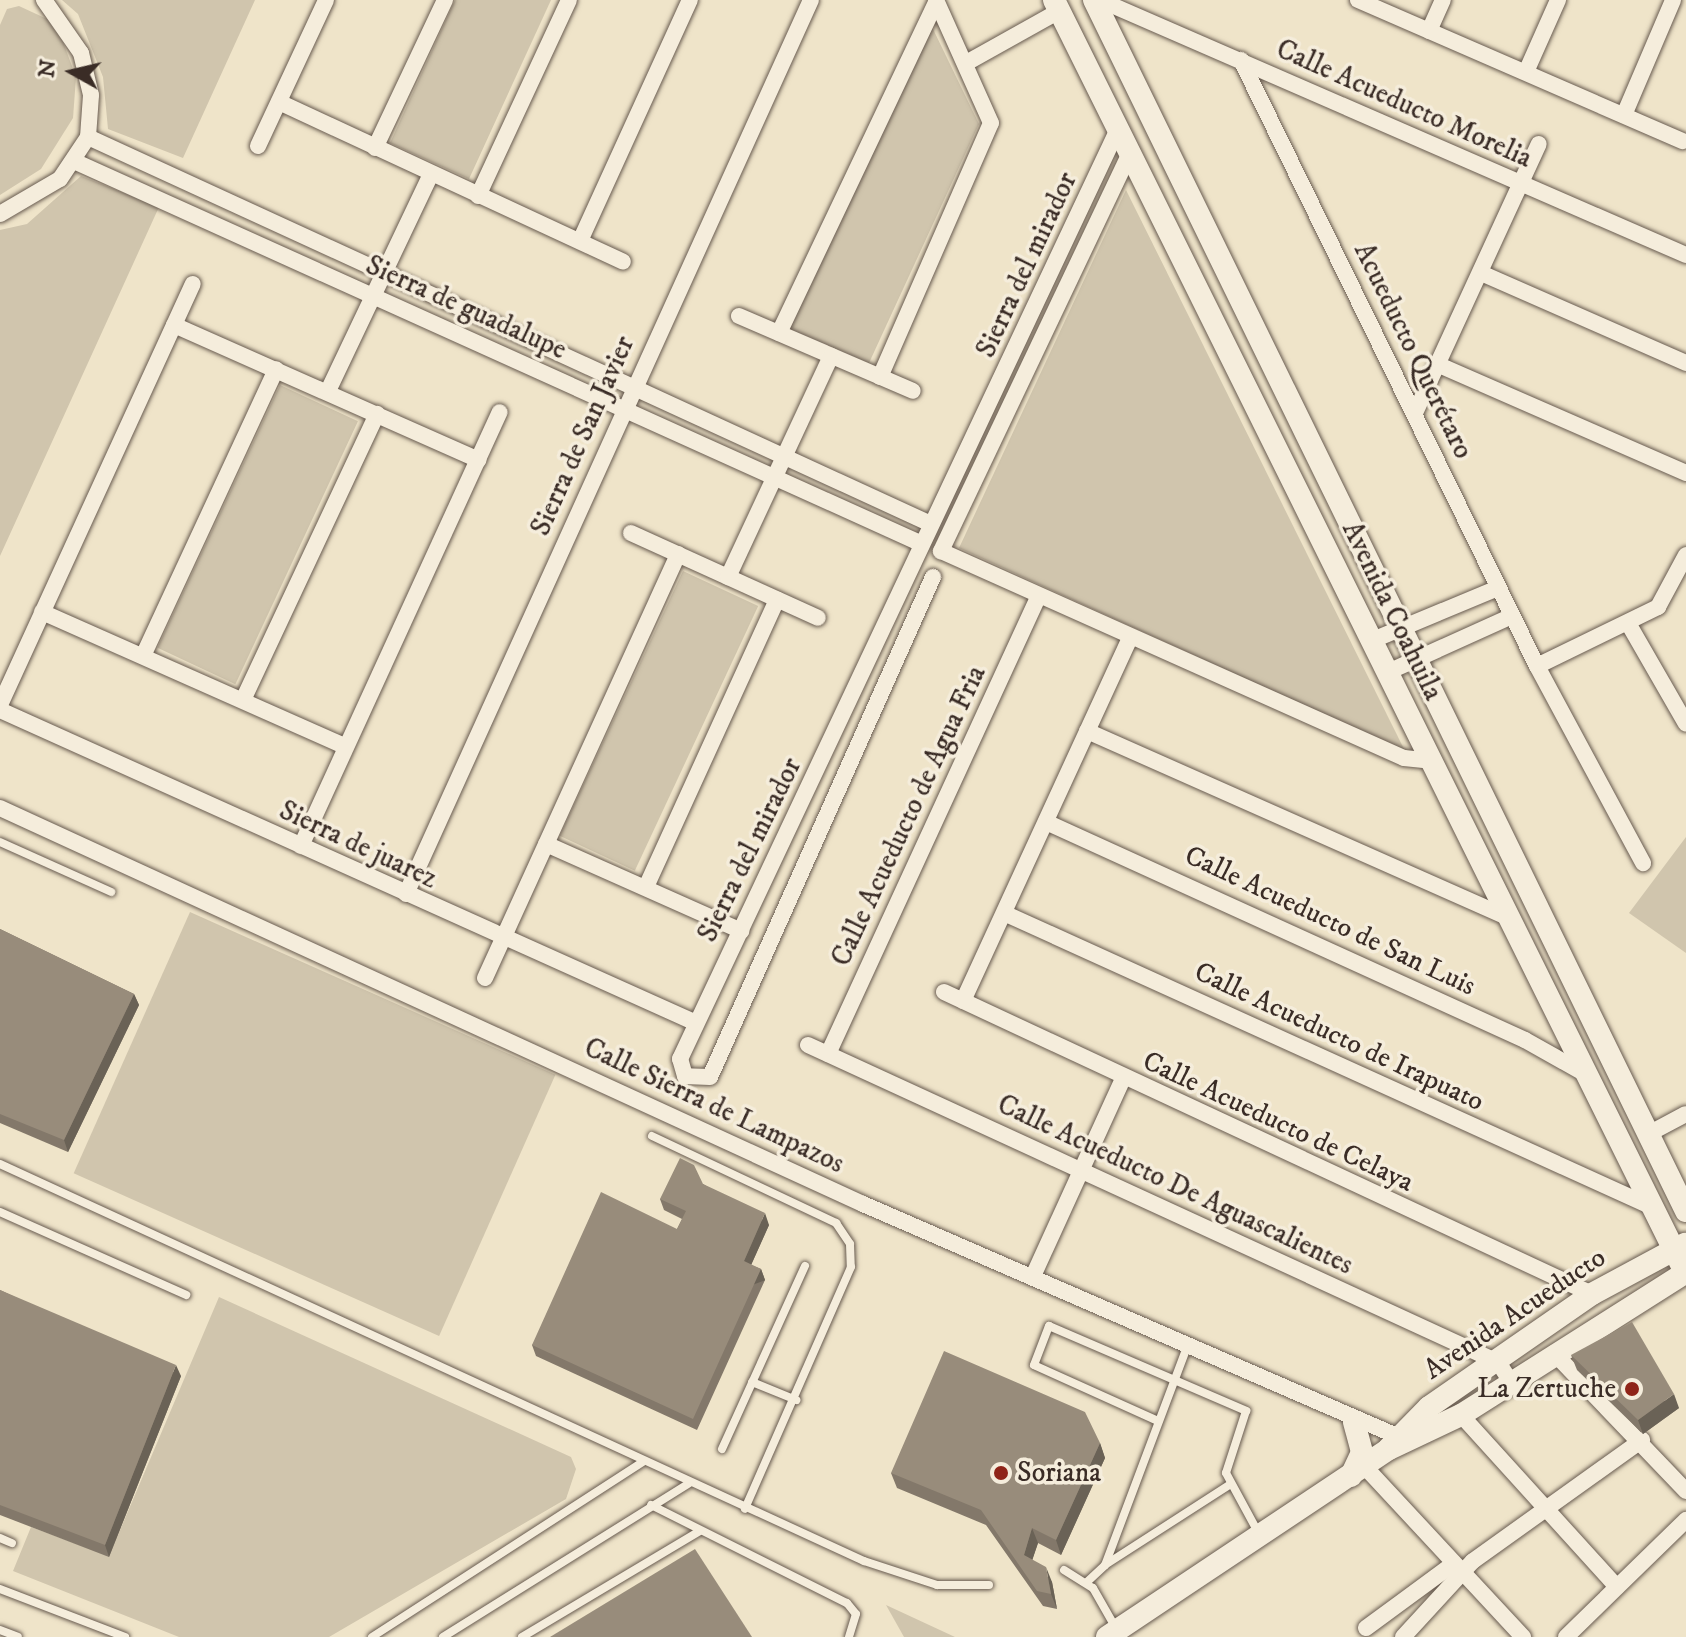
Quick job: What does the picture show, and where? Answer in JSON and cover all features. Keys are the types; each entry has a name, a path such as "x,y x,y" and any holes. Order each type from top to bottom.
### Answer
{"street":[{"path":"0,214 42,194 76,162 88,137 91,95 81,53 44,0"},
{"path":"258,146 326,0"},
{"path":"375,148 445,0"},
{"path":"478,196 569,0"},
{"path":"580,241 690,0"},
{"name":"Sierra de San Javier","path":"406,894 632,387 811,0"},
{"name":"Avenida Coahuila","path":"1094,0 1400,629 1652,1132 1686,1211"},
{"name":"Calle Acueducto Morelia","path":"1100,0 1686,255"},
{"path":"1358,0 1683,141"},
{"path":"1429,31 1443,0"},
{"path":"1526,72 1558,0"},
{"path":"1624,115 1673,0"},
{"path":"880,377 990,132 988,105 936,1"},
{"path":"779,333 936,1"},
{"path":"966,63 1057,5"},
{"name":"Avenida Coahuila","path":"1057,5 1511,919 1650,1206 1680,1246 1685,1273"},
{"name":"Acueducto Querétaro","path":"1241,60 1537,666 1643,863"},
{"path":"279,102 430,176 623,262"},
{"name":"Sierra del mirador","path":"933,577 710,1077 701,1081 680,1069 696,1023 1119,127"},
{"name":"Sierra de guadalupe","path":"88,137 931,524"},
{"path":"1415,413 1539,144"},
{"name":"Sierra del mirador","path":"1037,600 941,551 1130,153"},
{"name":"Sierra de guadalupe","path":"76,162 624,406 922,544"},
{"path":"328,391 430,176"},
{"path":"1481,273 1686,363"},
{"path":"0,707 193,284"},
{"path":"739,316 913,391"},
{"path":"174,325 478,460"},
{"path":"728,577 831,356"},
{"path":"1439,365 1686,473"},
{"path":"143,656 276,369"},
{"path":"301,846 500,412"},
{"path":"243,700 377,414"},
{"path":"631,533 818,618"},
{"path":"485,978 678,554"},
{"path":"1537,666 1628,623 1664,600 1685,558"},
{"path":"1373,640 1498,588"},
{"path":"646,887 777,599"},
{"path":"1037,600 1404,758 1431,761"},
{"name":"Calle Acueducto de Agua Fria","path":"828,1054 1037,600"},
{"path":"42,612 345,746"},
{"path":"1388,672 1512,616"},
{"path":"1628,623 1686,724"},
{"path":"963,1001 1006,914 1129,640"},
{"name":"Sierra de juarez","path":"0,707 502,940 696,1023"},
{"path":"1087,731 1511,919"},
{"path":"833,736 855,748"},
{"name":"Calle Sierra de Lampazos","path":"0,808 863,1204 1034,1274 1398,1442"},
{"name":"Calle Acueducto de San Luis","path":"1046,822 1511,1033 1588,1076"},
{"path":"546,844 741,931"},
{"name":"Calle Acueducto de Irapuato","path":"1006,914 1650,1206"},
{"name":"Calle Acueducto de Celaya","path":"944,992 1123,1079 1592,1294"},
{"name":"Calle Acueducto De Aguascalientes","path":"808,1045 1498,1362"},
{"path":"1034,1274 1123,1079"},
{"path":"1652,1132 1686,1114"},
{"name":"Avenida Acueducto","path":"1112,1634 1358,1472 1498,1362 1592,1294 1680,1246"},
{"name":"Avenida Acueducto","path":"1398,1442 1461,1415 1554,1353 1685,1273"},
{"path":"1554,1353 1642,1440 1686,1491"},
{"path":"1498,1362 1511,1382"},
{"path":"1461,1415 1549,1507 1617,1587"},
{"path":"1354,1422 1362,1452 1358,1472 1523,1637"},
{"path":"1363,1634 1642,1440"},
{"path":"1566,1637 1686,1520"},
{"path":"1403,1637 1457,1569"}],"lane":[{"path":"0,842 111,892"},
{"path":"652,1136 844,1232 851,1267 796,1400 745,1509"},
{"path":"0,1164 745,1509 906,1577 989,1585"},
{"path":"0,1212 186,1295"},
{"path":"722,1449 805,1266"},
{"path":"1158,1421 1033,1359 1056,1325 1246,1411 1228,1464 1229,1485 1261,1538"},
{"path":"1105,1565 1187,1347"},
{"path":"752,1382 796,1400"},
{"path":"372,1637 643,1462"},
{"path":"443,1637 689,1483"},
{"path":"1087,1582 1105,1565 1229,1485"},
{"path":"651,1505 847,1603 856,1614 849,1637"},
{"path":"522,1637 700,1531"},
{"path":"0,1538 12,1543"},
{"path":"1064,1570 1087,1582 1112,1634"},
{"path":"0,1589 125,1637"},
{"path":"0,1630 18,1637"}],"shaded area":[{"path":"62,0 255,0 183,158 108,129 103,77 78,14"},
{"path":"455,0 551,0 469,179 390,143"},
{"path":"19,6 47,19 63,42 76,77 73,118 41,169 0,195 0,25 7,9"},
{"path":"932,27 979,124 869,363 788,328"},
{"path":"81,176 159,207 0,556 0,230 27,224"},
{"path":"1126,190 1405,751 959,548"},
{"path":"280,385 358,421 235,684 157,648"},
{"path":"683,571 758,606 635,871 560,836"},
{"path":"1686,837 1686,953 1629,913"},
{"path":"190,912 555,1075 439,1336 74,1173"},
{"path":"219,1297 571,1457 576,1469 566,1499 329,1637 179,1637 13,1571 31,1527 109,1556"},
{"path":"886,1605 955,1637 904,1637"}],"building":[{"path":"0,929 134,994 64,1140 0,1114"},
{"path":"680,1158 694,1165 703,1184 765,1213 744,1261 761,1269 693,1419 532,1345 601,1192 677,1229 686,1211 660,1199"},
{"path":"0,1290 176,1365 105,1545 0,1505"},
{"name":"La Zertuche","path":"1632,1322 1674,1394 1638,1420 1571,1355"},
{"name":"Soriana","path":"944,1351 1085,1412 1100,1443 1056,1540 1032,1528 1024,1555 1046,1567 1051,1594 1037,1591 981,1510 891,1473"},
{"path":"695,1549 752,1637 550,1637"}],"place":[{"name":"La Zertuche","path":"1632,1389"},
{"name":"Soriana","path":"1001,1473"}]}
